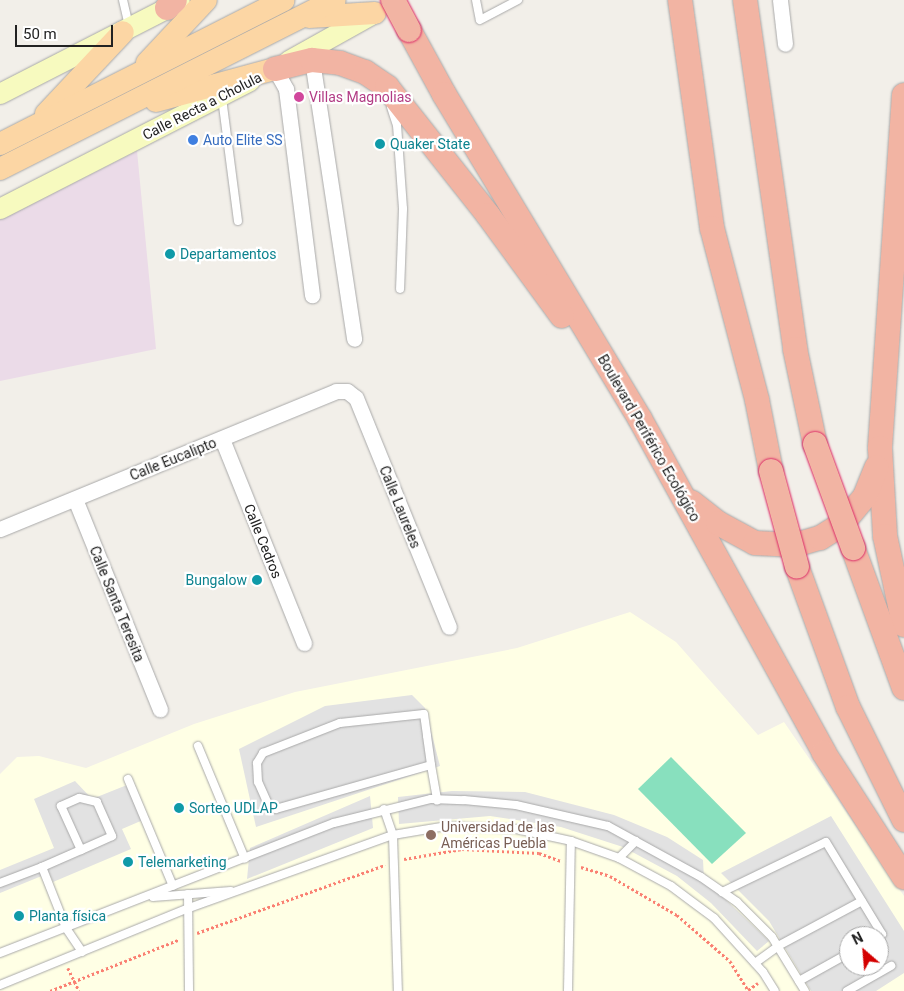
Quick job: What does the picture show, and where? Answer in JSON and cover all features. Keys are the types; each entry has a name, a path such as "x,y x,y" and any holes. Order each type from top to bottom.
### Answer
{"highway":[{"path":"680,0 712,228 757,400 770,471 797,567 848,707 904,820"},
{"path":"745,0 795,349 815,444 904,688"},
{"name":"Boulevard Periférico Ecológico","path":"384,7 409,30 444,94 640,419 819,745 904,877"},
{"path":"275,69 312,60 340,63 377,79 396,97 476,200 601,372 640,419"},
{"path":"904,95 880,448 885,536 904,625"},
{"path":"891,279 904,246"},
{"path":"680,490 704,513 742,537 768,546 796,545 820,538 850,516 871,484 880,448"}],"main road":[{"path":"136,75 206,0"},
{"path":"4,140 284,0"},
{"path":"0,169 335,0"},
{"name":"Calle Recta a Cholula","path":"0,208 275,69 384,7 403,0"},
{"path":"0,94 176,3"},
{"path":"301,18 384,7"},
{"path":"35,126 126,30"},
{"path":"109,114 275,69"}],"street":[{"path":"780,0 785,44"},
{"path":"312,60 354,339"},
{"path":"275,69 286,89 312,295"},
{"name":"Calle Eucalipto","path":"0,530 336,391 347,391"},
{"name":"Calle Laureles","path":"347,391 356,398 449,627"},
{"name":"Calle Cedros","path":"222,439 304,644"},
{"name":"Calle Santa Teresita","path":"74,499 160,709"}],"lane":[{"path":"123,0 126,30"},
{"path":"476,0 480,20 518,0"},
{"path":"377,79 397,125 403,209 400,288"},
{"path":"222,96 238,221"},
{"path":"431,765 276,808 268,804 258,782 257,763 263,753 340,723 424,714 436,800"},
{"path":"198,746 245,858"},
{"path":"128,779 173,886"},
{"path":"0,883 42,867 81,850 112,836 97,802 79,798 61,806 81,850"},
{"path":"0,953 334,823 384,809 436,800 516,804 608,826 636,840 737,902 778,946 804,991"},
{"path":"384,809 392,835 398,991"},
{"path":"0,985 189,908 244,890 392,835 447,826 516,829 571,841 619,858 671,886 714,918 755,963 775,991"},
{"path":"619,858 636,840"},
{"path":"568,991 571,841"},
{"path":"722,892 826,842 877,926"},
{"path":"42,867 66,928 82,952"},
{"path":"144,898 244,890"},
{"path":"188,894 189,991"},
{"path":"755,963 778,946 862,901"},
{"path":"799,981 839,959"},
{"path":"848,991 890,966"}],"path":[{"path":"50,991 189,936 393,862 462,849 539,853 610,876 677,915 730,961 749,991"}],"shaded area":[{"path":"137,151 156,349 0,381 0,220"},
{"name":"Universidad de las Américas Puebla","path":"630,612 676,642 758,735 784,722 904,896 904,991 0,991 0,774 17,757 39,756 86,768 194,724 295,692 517,648"},
{"path":"412,695 425,708 440,766 256,827 239,749 325,706"},
{"path":"75,781 92,799 127,785 143,820 122,829 131,849 53,882 49,873 0,893 0,870 54,848 34,799"},
{"path":"452,791 525,792 614,815 667,837 703,860 704,879 769,941 757,951 711,903 677,876 623,847 561,827 490,816 399,824 398,797"},
{"path":"370,796 373,828 247,879 250,848"},
{"path":"831,816 904,931 904,973 876,991 811,991 769,921 721,873"}],"green space":[{"path":"671,757 746,833 712,864 638,789"}],"place":[{"name":"Villas Magnolias","path":"299,97"},
{"name":"Auto Elite SS","path":"193,140"},
{"name":"Quaker State","path":"380,144"},
{"name":"Departamentos","path":"170,254"},
{"name":"Bungalow","path":"257,580"},
{"name":"Sorteo UDLAP","path":"179,808"},
{"name":"Universidad de las Américas Puebla","path":"431,835"},
{"name":"Telemarketing","path":"128,862"},
{"name":"Planta física","path":"19,916"}]}
